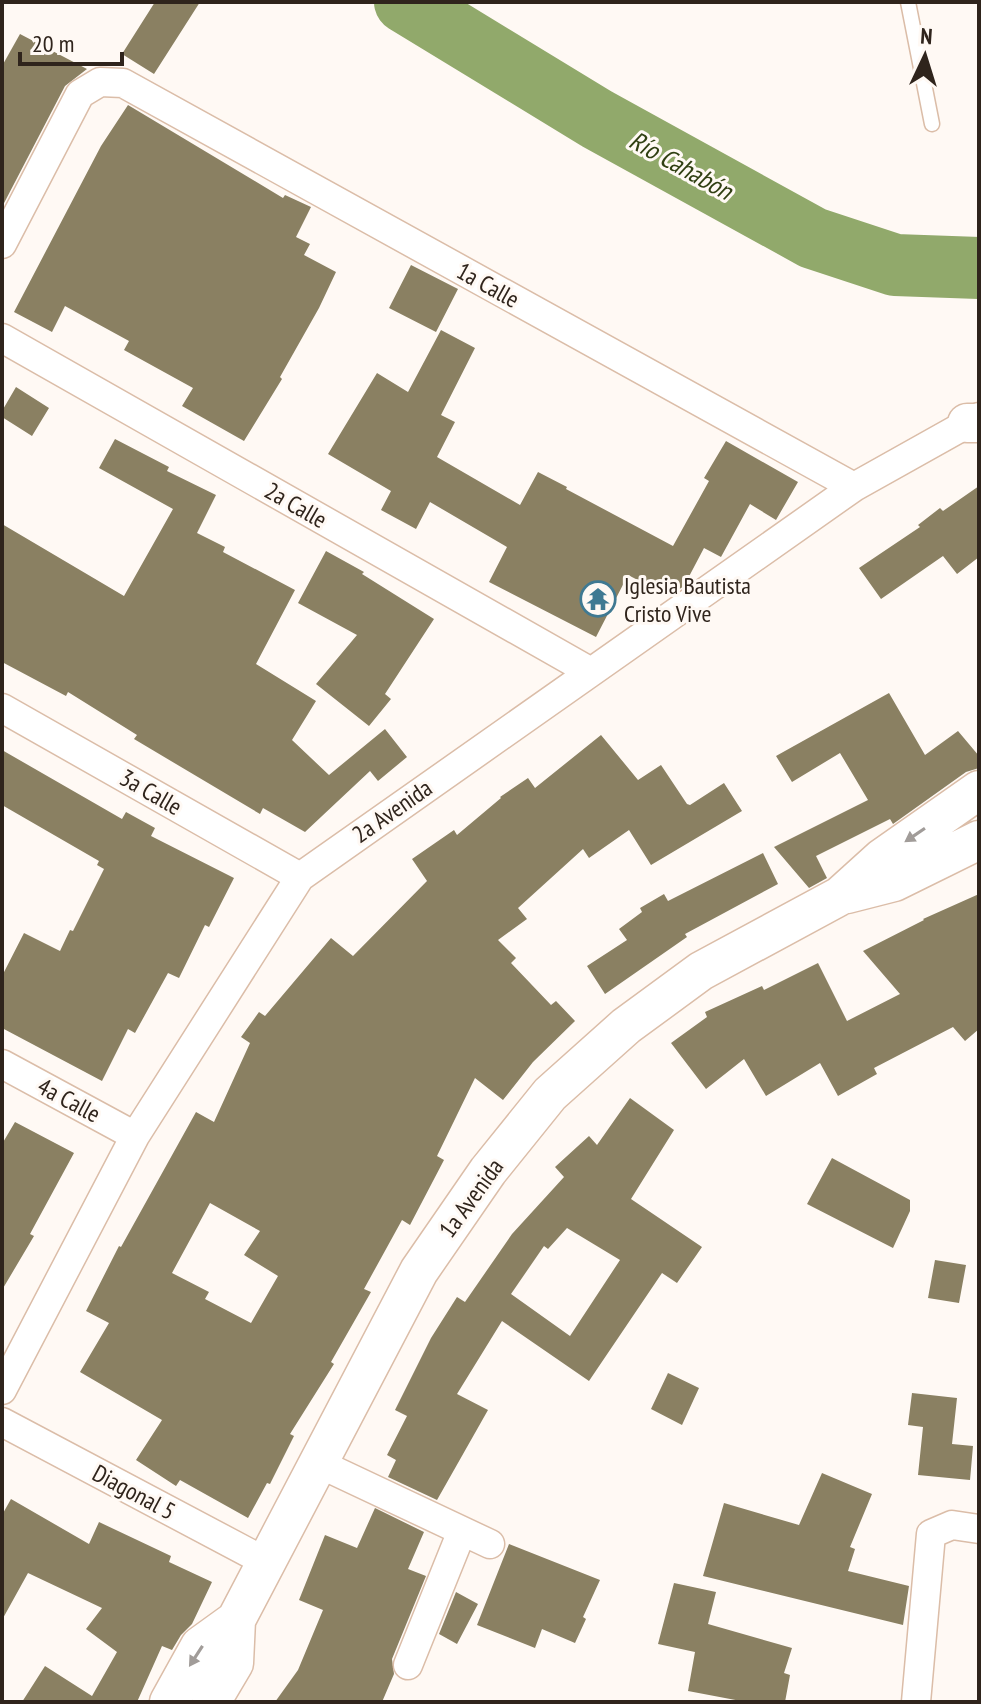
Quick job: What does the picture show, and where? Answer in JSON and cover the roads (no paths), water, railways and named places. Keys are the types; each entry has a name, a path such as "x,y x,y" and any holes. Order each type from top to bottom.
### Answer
{"main road":[{"name":"1a Avenida","path":"211,1702 234,1663 236,1620 419,1271 488,1171 550,1094 626,1026 701,971 840,896 882,858 979,790"},
{"name":"1a Avenida","path":"840,896 894,882 979,840"},
{"name":"1a Avenida","path":"169,1702 200,1646 236,1620"}],"street":[{"name":"1a Calle","path":"2,244 80,94 100,82 123,83 854,487"},
{"name":"2a Calle","path":"2,338 591,672"},
{"name":"2a Avenida","path":"2,1390 135,1136 300,877 854,487 975,421"},
{"name":"3a Calle","path":"2,708 300,877"},
{"name":"4a Calle","path":"2,1064 135,1136"},
{"name":"Diagonal 5","path":"2,1422 266,1562"},
{"path":"318,1463 490,1544"},
{"path":"916,1702 931,1534 952,1525 979,1529"},
{"path":"408,1665 462,1531"}],"lane":[{"path":"908,2 932,124"}],"waterway":[{"name":"Río Cahabón","path":"405,2 597,119 813,238 895,265 979,268"}],"place":[{"name":"Iglesia Bautista Cristo Vive","path":"598,599"}]}
